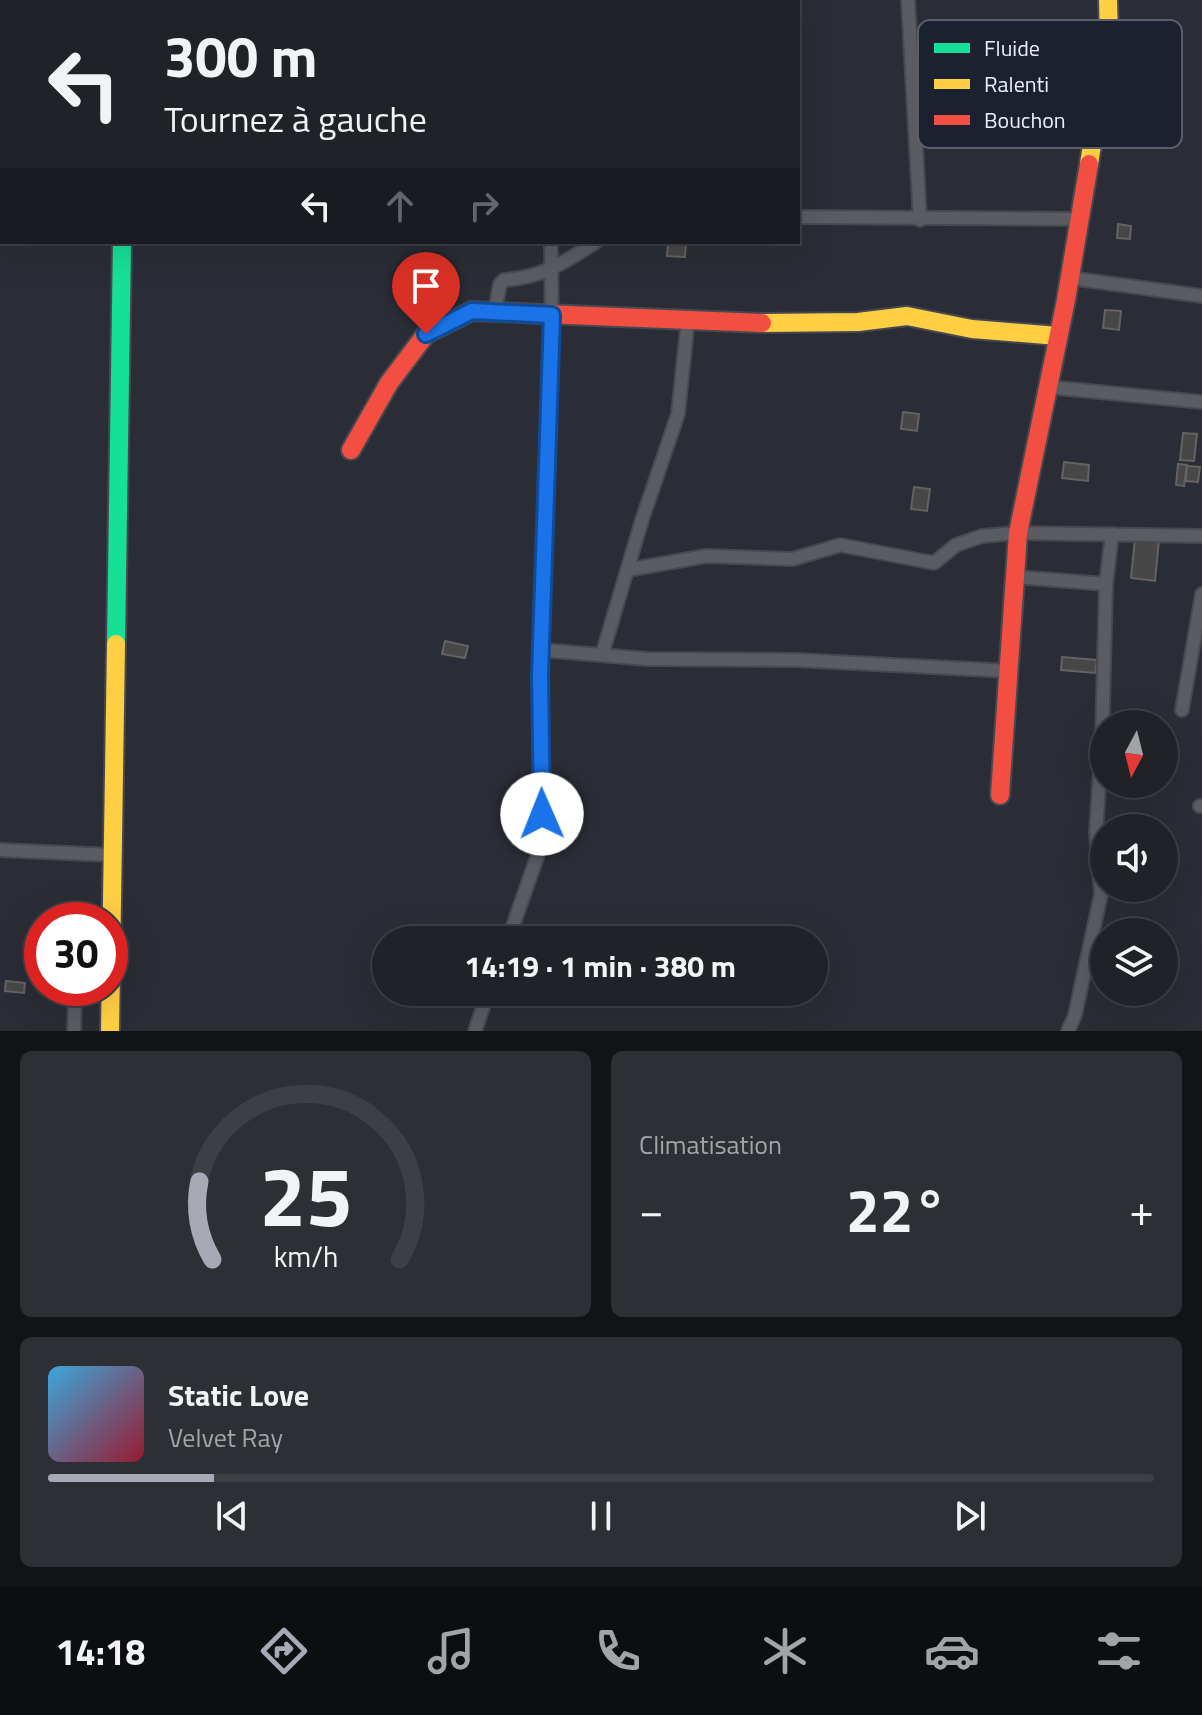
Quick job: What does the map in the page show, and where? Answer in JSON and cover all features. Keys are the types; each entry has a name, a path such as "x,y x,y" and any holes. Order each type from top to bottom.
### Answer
{"street":[{"path":"908,0 920,220"},
{"path":"1108,0 1109,20"},
{"path":"1000,795 1018,533 1070,278 1091,148"},
{"path":"800,217 1078,219"},
{"path":"110,1031 122,244"},
{"path":"513,926 537,857 542,814 542,650 552,315 551,244"},
{"path":"495,311 500,284 504,280 531,278 551,270 593,244"},
{"path":"1070,278 1202,296"},
{"path":"351,450 389,383 426,334 472,311 858,322 907,316 972,329 1058,336"},
{"path":"602,655 678,414 688,319"},
{"path":"1048,387 1202,402"},
{"path":"627,570 706,556 793,559 840,545 934,563 967,540 1018,533 1202,536"},
{"path":"1068,1031 1075,1015 1101,894 1096,832 1106,584 1112,534"},
{"path":"1016,577 1106,584"},
{"path":"1182,710 1202,594"},
{"path":"542,650 647,659 796,660 1010,671"},
{"path":"0,850 111,855"},
{"path":"74,1031 75,1006"},
{"path":"475,1031 483,1006"}],"building":[{"path":"1118,224 1131,226 1130,239 1117,238"},
{"path":"668,244 686,244 685,257 667,256"},
{"path":"1105,310 1121,311 1119,330 1103,328"},
{"path":"903,412 919,414 917,431 901,429"},
{"path":"1183,433 1197,434 1194,461 1180,460"},
{"path":"1064,462 1089,465 1088,481 1062,478"},
{"path":"1178,464 1187,465 1184,486 1176,485"},
{"path":"1187,466 1200,467 1198,482 1186,481"},
{"path":"914,487 930,489 927,511 911,509"},
{"path":"1135,538 1159,540 1155,581 1131,578"},
{"path":"445,641 468,646 465,658 442,654"},
{"path":"1062,657 1097,660 1095,673 1061,670"},
{"path":"6,981 24,983 24,993 5,991"}],"traffic: fast":[{"path":"116,644 122,244"}],"traffic: slow":[{"path":"1108,0 1109,20"},
{"path":"1089,164 1092,148"},
{"path":"762,323 858,322 907,316 972,329 1058,336"},
{"path":"110,1031 116,644"}],"traffic: jam":[{"path":"1000,795 1018,533 1066,300 1089,164"},
{"path":"351,450 389,383 426,334 472,311 762,323"}],"route":[{"path":"426,334 472,311 552,315 540,675 542,814"}]}
